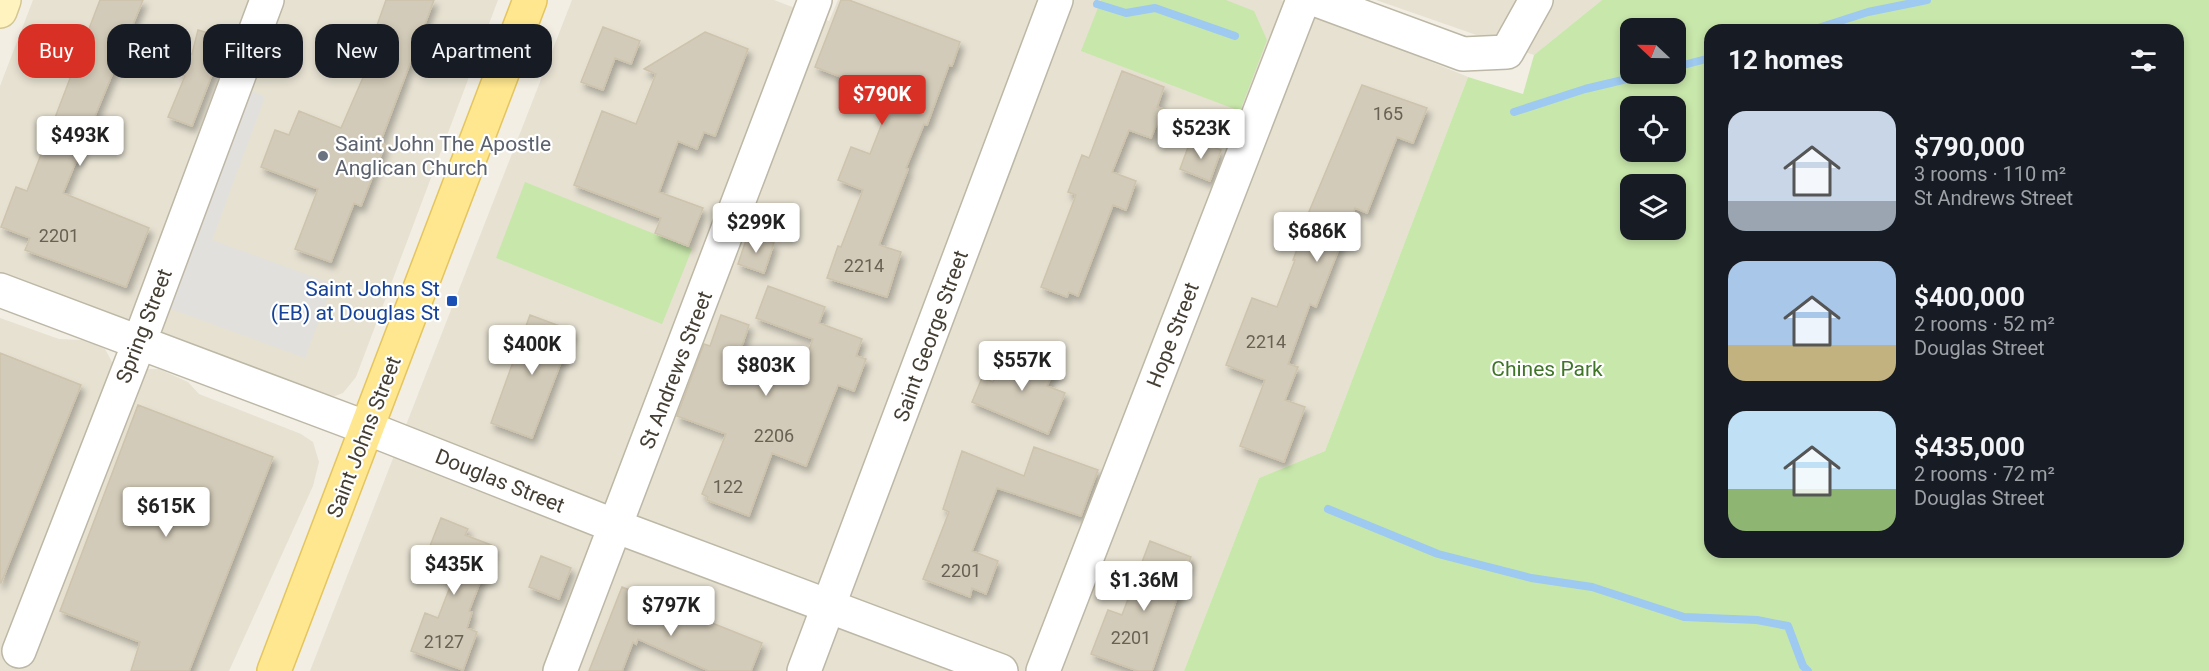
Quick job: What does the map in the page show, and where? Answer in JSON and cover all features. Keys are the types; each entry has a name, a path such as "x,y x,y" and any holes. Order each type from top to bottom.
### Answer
{"main road":[{"path":"0,11 4,0"},
{"name":"Saint Johns Street","path":"274,671 530,0"}],"street":[{"name":"Spring Street","path":"19,651 139,343 267,0"},
{"name":"St Andrews Street","path":"560,671 815,0"},
{"name":"Saint George Street","path":"804,671 1056,0"},
{"name":"Hope Street","path":"1043,671 1302,0"},
{"path":"1317,0 1463,54 1507,52 1536,0"},
{"name":"Douglas Street","path":"0,290 1001,671"}],"shaded area":[{"path":"33,0 498,0 489,24 411,24 411,78 469,78 356,377 343,393 335,396 319,394 0,272 0,86 18,39 18,78 95,78 95,24 24,24"},
{"path":"572,0 774,0 829,21 838,0 1281,0 1468,77 1325,451 1259,478 1184,671 310,671 542,78 552,78 552,51"},
{"path":"1376,0 1602,0 1534,55"},
{"path":"245,88 265,97 212,240 333,284 305,358 163,306"},
{"path":"0,318 59,339 81,340 94,344 105,349 112,362 140,374 144,369 159,369 188,382 199,394 301,434 313,442 319,462 313,486 229,671 0,671"}],"green space":[{"path":"1101,0 1226,0 1254,11 1267,40 1240,111 1081,51"},
{"name":"Chines Park","path":"1602,0 2209,0 2209,671 1184,671 1259,478 1325,451 1468,77 1523,94 1534,55"},
{"path":"525,182 692,249 662,324 496,258"}],"building":[{"path":"100,0 143,0 133,24 107,24 107,78 111,78 63,193 149,228 126,287 25,250 30,238 1,227 16,187 27,191 70,78 95,78 95,24 91,24"},
{"path":"386,0 434,0 425,24 411,24 411,61 380,143 385,145 361,206 354,203 331,262 295,249 318,189 261,167 275,130 289,135 299,111 341,128 363,78 399,78 399,24 377,24"},
{"path":"841,0 849,0 960,42 927,125 924,124 906,168 908,169 879,245 901,252 887,297 827,278 838,246 841,247 863,190 838,180 851,147 870,154 890,103 878,98 881,92 815,67"},
{"path":"603,27 640,41 631,64 615,58 603,90 581,82"},
{"path":"198,30 203,31 203,78 211,78 192,126 168,117 184,78 191,78 192,54"},
{"path":"705,32 748,49 715,136 704,132 697,149 678,141 659,192 703,208 688,246 655,233 661,218 574,185 602,111 636,124 656,74 644,69"},
{"path":"1122,71 1164,87 1157,107 1163,109 1151,138 1129,130 1112,172 1136,181 1126,210 1113,205 1078,296 1069,292 1067,297 1041,287 1076,195 1068,192 1082,155 1089,158"},
{"path":"1362,85 1427,108 1413,143 1397,137 1367,213 1355,208 1316,307 1310,304 1288,364 1298,367 1285,400 1305,407 1284,462 1240,446 1265,380 1226,365 1252,298 1277,307 1295,260 1293,260 1308,220 1306,219"},
{"path":"1191,139 1221,150 1210,181 1180,169"},
{"path":"748,234 774,243 764,273 738,264"},
{"path":"768,286 825,307 819,323 862,339 856,356 866,359 854,391 838,385 806,466 772,453 749,516 707,500 708,497 702,494 726,434 677,416 704,344 710,346 721,315 749,325 738,358 798,381 813,339 756,318"},
{"path":"530,315 573,331 532,438 491,423"},
{"path":"1007,349 1055,369 1047,386 1065,393 1048,434 972,402 982,378 993,382"},
{"path":"0,353 81,385 1,583 0,583"},
{"path":"138,405 273,457 189,671 131,671 140,642 60,611"},
{"path":"1034,447 1098,470 1081,516 997,488 972,551 998,561 986,594 972,588 970,597 923,579 949,512 943,509 962,451 1024,476"},
{"path":"441,518 468,529 465,535 494,546 469,611 472,612 467,628 477,632 463,670 411,651 425,613 438,618 453,579 437,573 442,561 433,558 437,548 430,546"},
{"path":"1150,541 1191,557 1152,671 1138,671 1091,654 1108,610 1122,615"},
{"path":"541,556 571,568 559,599 529,587"},
{"path":"622,587 762,643 751,671 709,671 638,639 636,644 633,642 622,671 589,671"}],"waterway":[{"path":"1831,24 1868,12 1927,0"},
{"path":"1097,4 1126,13 1155,8 1235,36"},
{"path":"1686,64 1704,60"},
{"path":"1514,112 1585,89 1620,81"},
{"path":"1328,509 1438,554 1531,578 1592,587 1684,617 1757,620 1788,626 1803,666 1808,671"}],"place":[{"name":"Saint John The Apostle Anglican Church","path":"323,156"},
{"name":"Saint Johns St (EB) at Douglas St","path":"452,301"}]}
